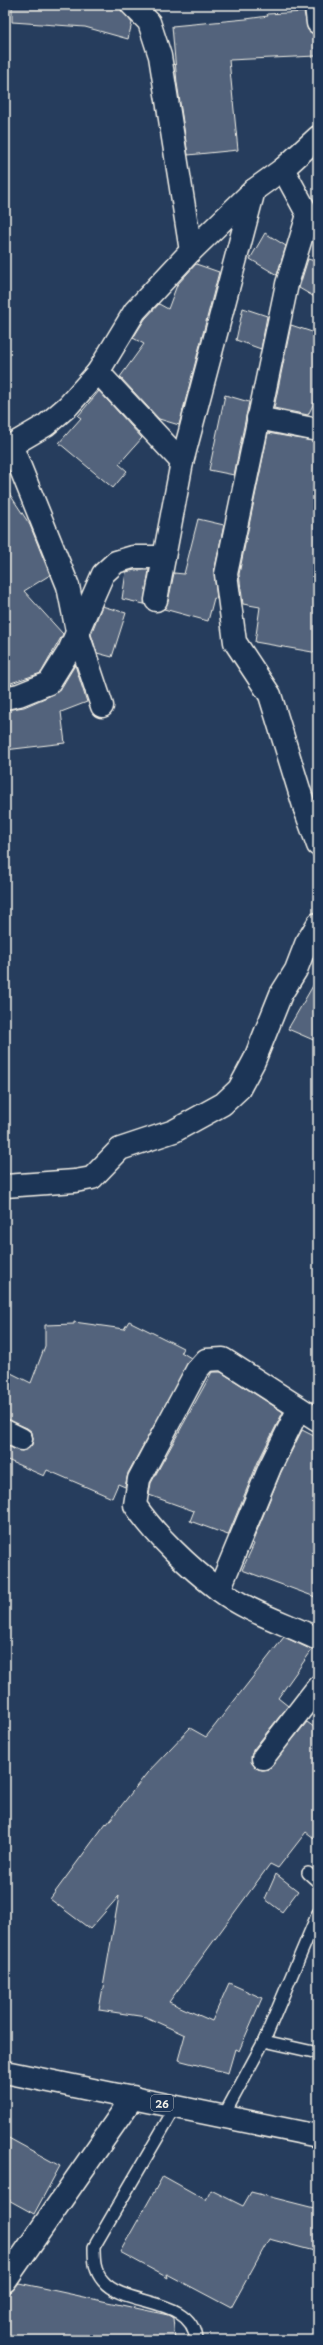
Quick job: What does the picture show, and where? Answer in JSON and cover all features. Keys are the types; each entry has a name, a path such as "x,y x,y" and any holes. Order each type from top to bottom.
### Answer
{"main road":[{"path":"132,5 149,22 160,56 191,251"},
{"path":"316,5 318,23"},
{"path":"102,706 77,631 68,586 8,448 46,425 68,406 98,372 135,311 191,251 254,190 283,169 318,137"},
{"path":"283,169 313,220 287,284 226,574 235,642 270,695 312,813 318,845"},
{"path":"156,600 182,462 254,190"},
{"path":"98,372 182,462"},
{"path":"258,418 318,430"},
{"path":"5,698 19,696 49,683 69,651 103,574 116,562 133,557 164,557"},
{"path":"5,1186 92,1178 120,1149 174,1131 223,1104 240,1089 251,1068 281,994 296,970 306,944 318,924"},
{"path":"317,1636 266,1616 219,1590 162,1540 145,1521 135,1505 139,1479 197,1370 206,1360 223,1359 318,1420"},
{"path":"219,1590 270,1467 299,1408"},
{"path":"263,1758 318,1687"},
{"name":"26","path":"6,2074 133,2097 318,2136"},
{"path":"5,2281 133,2097"}],"lane":[{"path":"308,1873 318,1882"},
{"path":"223,2117 264,2042 318,1913"},
{"path":"264,2042 318,2053"},
{"path":"176,2106 94,2247 94,2265 103,2282 115,2289 158,2303 183,2316 195,2331 196,2340"}],"building":[{"path":"12,5 111,5 120,7 132,23 128,39 85,27 12,22"},
{"path":"304,12 308,30 315,35 316,56 229,60 238,150 188,155 177,83 172,26 246,19 268,16 267,14"},
{"path":"265,233 286,246 277,275 250,259"},
{"path":"308,259 318,262 318,299 299,288"},
{"path":"196,264 219,272 179,425 159,419 120,377 144,344 133,338 145,319 159,304 168,309 177,285"},
{"path":"243,308 267,316 261,349 236,340"},
{"path":"291,325 318,334 318,395 308,415 274,408"},
{"path":"99,391 142,438 119,464 127,471 113,488 59,443 81,418 78,416"},
{"path":"225,395 249,402 234,475 209,470"},
{"path":"268,433 318,442 318,653 255,642 260,607 243,604 239,574"},
{"path":"5,487 30,525 50,575 24,591 63,634 41,673 5,685"},
{"path":"198,519 224,525 214,572 217,599 214,598 208,621 164,609 168,602 174,573 184,574"},
{"path":"135,570 149,570 144,604 122,599 126,572"},
{"path":"102,606 126,613 112,657 97,653 91,634"},
{"path":"75,665 87,702 61,712 65,743 5,750 5,710 24,707 54,694 60,690"},
{"path":"318,977 318,1042 288,1029"},
{"path":"129,1321 183,1348 181,1352 191,1358 128,1473 125,1487 118,1484 112,1498 47,1470 44,1476 5,1459 5,1445 22,1451 32,1445 33,1439 32,1432 27,1428 5,1419 5,1370 31,1383 45,1346 45,1325 74,1324 74,1322 124,1329"},
{"path":"212,1372 221,1372 283,1412 258,1462 228,1535 190,1521 194,1511 149,1495 151,1483"},
{"path":"302,1430 318,1438 318,1598 242,1570 254,1544 252,1543 281,1472"},
{"path":"284,1637 312,1650 278,1698 288,1706 253,1750 251,1762 256,1768 262,1770 268,1769 307,1722 318,1730 318,1841 306,1832 278,1868 270,1864 169,2002 212,2021 229,1983 262,1998 239,2051 235,2049 228,2073 178,2060 185,2035 146,2017 99,2010 119,1896 90,1929 50,1899 106,1823 107,1824 147,1773 190,1728 206,1737"},
{"path":"276,1874 298,1891 282,1912 265,1899"},
{"path":"5,2136 60,2166 34,2214 5,2198"},
{"path":"163,2176 206,2200 211,2190 243,2206 251,2192 318,2209 318,2252 269,2239 231,2308 167,2274 168,2278 120,2252"},
{"path":"19,2283 168,2315 173,2318 175,2340 5,2340 5,2294 11,2292"}]}
